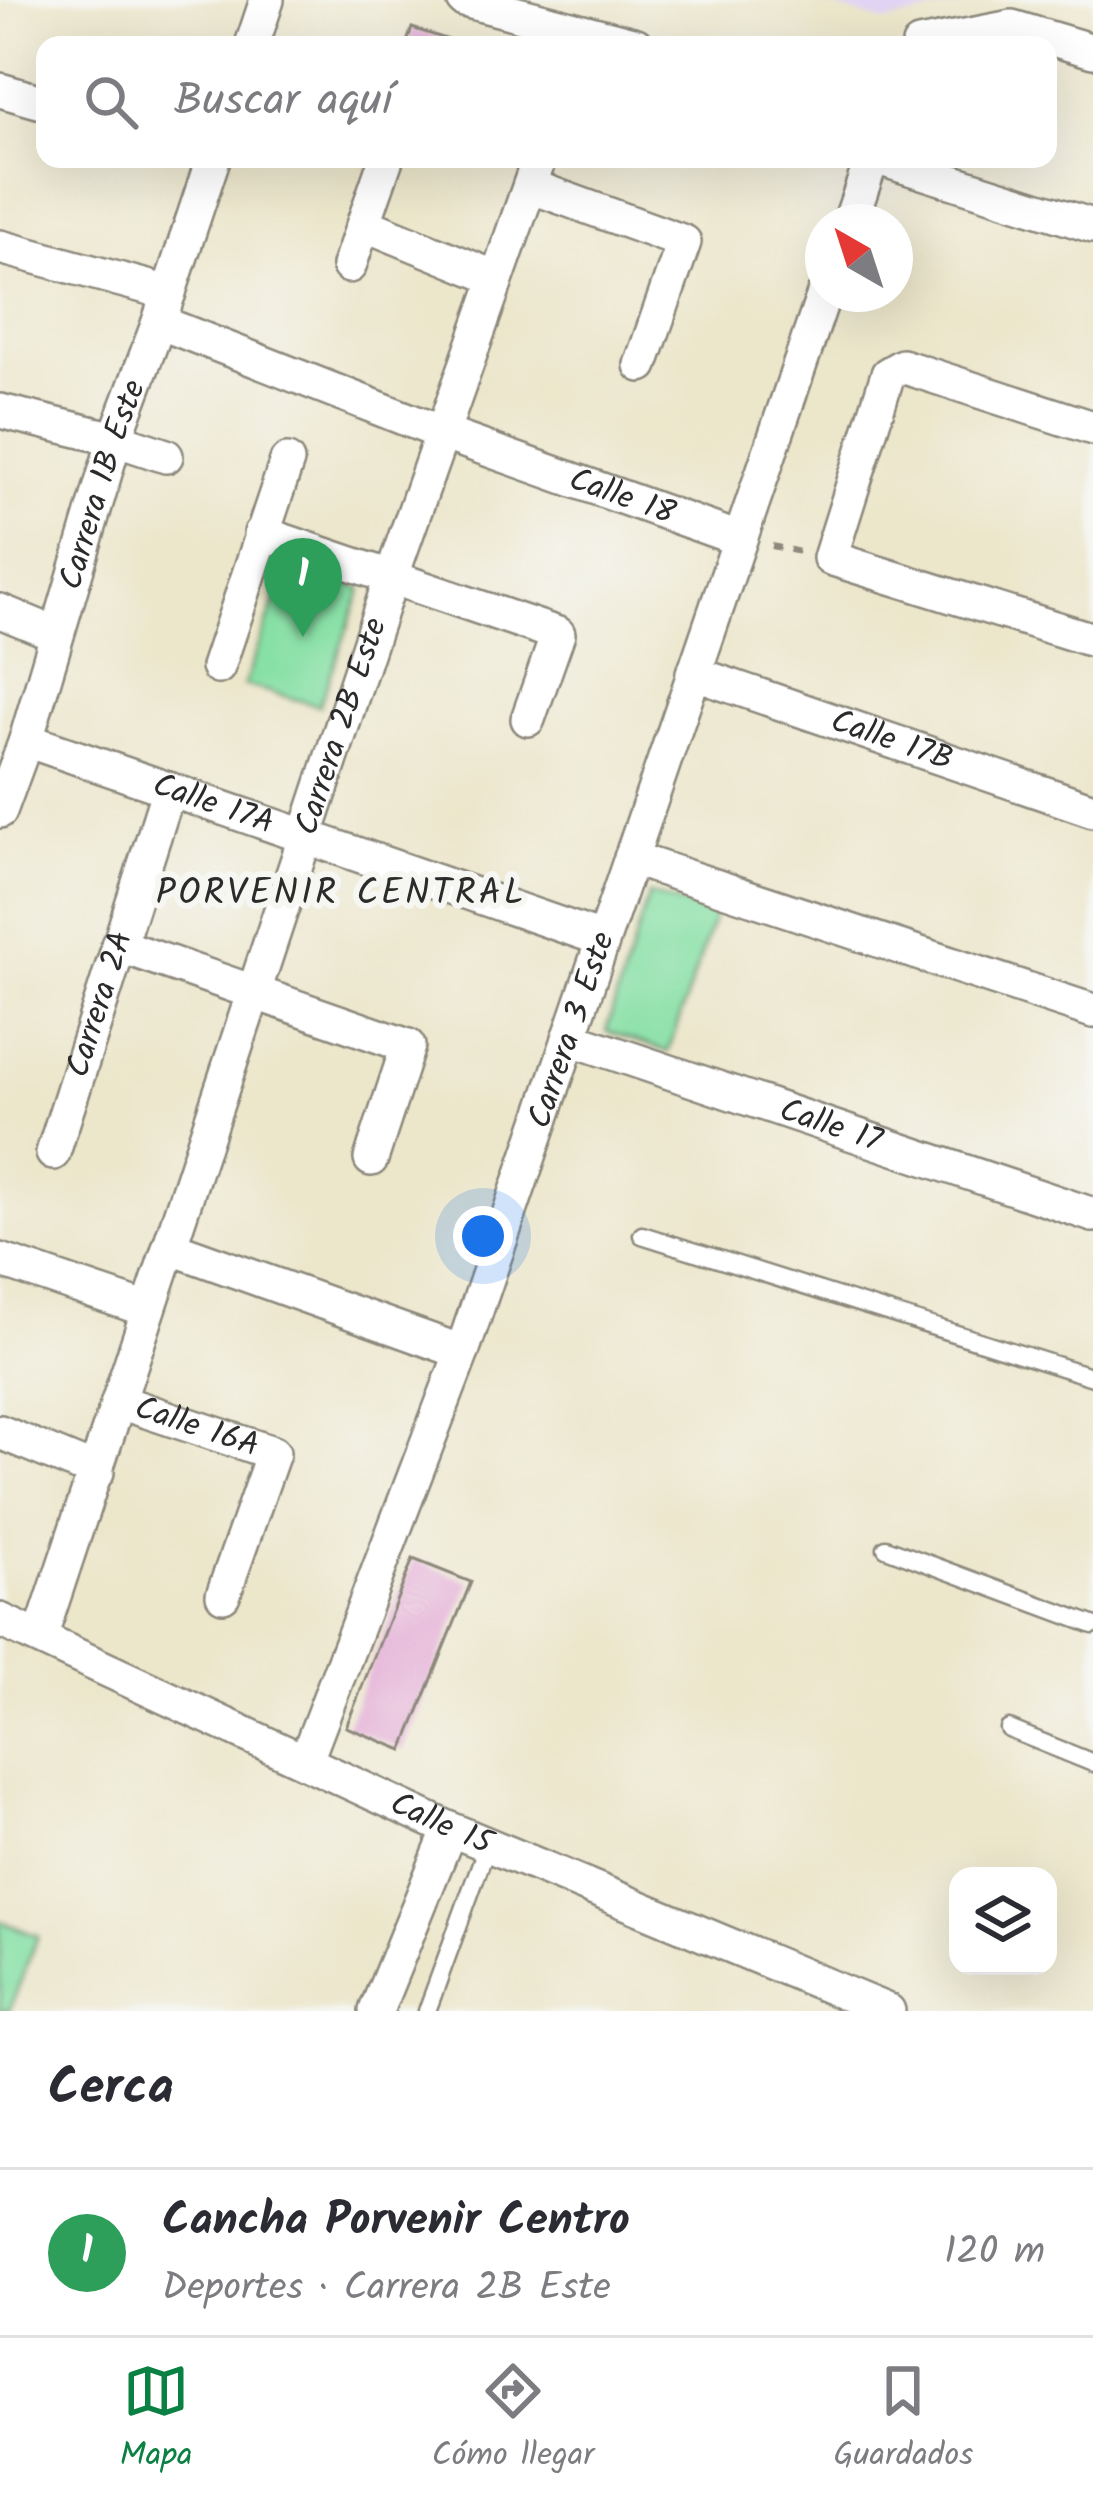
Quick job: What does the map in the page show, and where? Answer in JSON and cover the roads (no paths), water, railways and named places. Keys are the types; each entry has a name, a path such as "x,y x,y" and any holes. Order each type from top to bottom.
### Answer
{"street":[{"path":"255,36 267,0"},
{"path":"464,0 571,36"},
{"path":"966,36 1012,27 1042,36"},
{"path":"1057,40 1093,51"},
{"path":"0,91 36,101"},
{"name":"Carrera 1B Este","path":"0,811 26,740 115,439 210,168"},
{"path":"349,266 383,168"},
{"path":"856,204 869,168"},
{"path":"909,168 1093,226"},
{"path":"534,173 684,242 641,365"},
{"name":"Carrera 2B Este","path":"40,1638 392,578 534,173"},
{"path":"364,224 496,278"},
{"name":"Calle 18","path":"0,247 164,307 442,433 739,539"},
{"name":"Carrera 3 Este","path":"306,1760 462,1352 818,312"},
{"path":"1093,428 902,366 895,369 888,374 830,557 1093,640"},
{"path":"0,411 166,456"},
{"path":"218,667 287,460"},
{"path":"261,533 558,634 528,719"},
{"path":"0,610 56,634"},
{"name":"Calle 17B","path":"693,673 1093,810"},
{"name":"Calle 17A","path":"26,740 602,939"},
{"name":"Carrera 2A","path":"53,1153 169,790"},
{"path":"633,859 1093,1011"},
{"path":"118,945 408,1046 371,1159"},
{"name":"Calle 17","path":"569,1038 1093,1215"},
{"path":"172,1248 462,1352"},
{"path":"0,1260 148,1310"},
{"name":"Calle 16A","path":"120,1402 273,1453 223,1595"},
{"path":"0,1432 97,1472"},
{"name":"Calle 15","path":"0,1620 450,1828 888,2011"},
{"path":"376,2011 450,1828"}],"lane":[{"path":"642,1235 1093,1377"},
{"path":"886,1548 1093,1625"},
{"path":"1009,1730 1093,1763"},
{"path":"427,2011 488,1844"}],"place":[{"name":"Cancha Porvenir Centro","path":"303,637"}],"district":[{"name":"PORVENIR CENTRAL","path":"341,894"}]}
